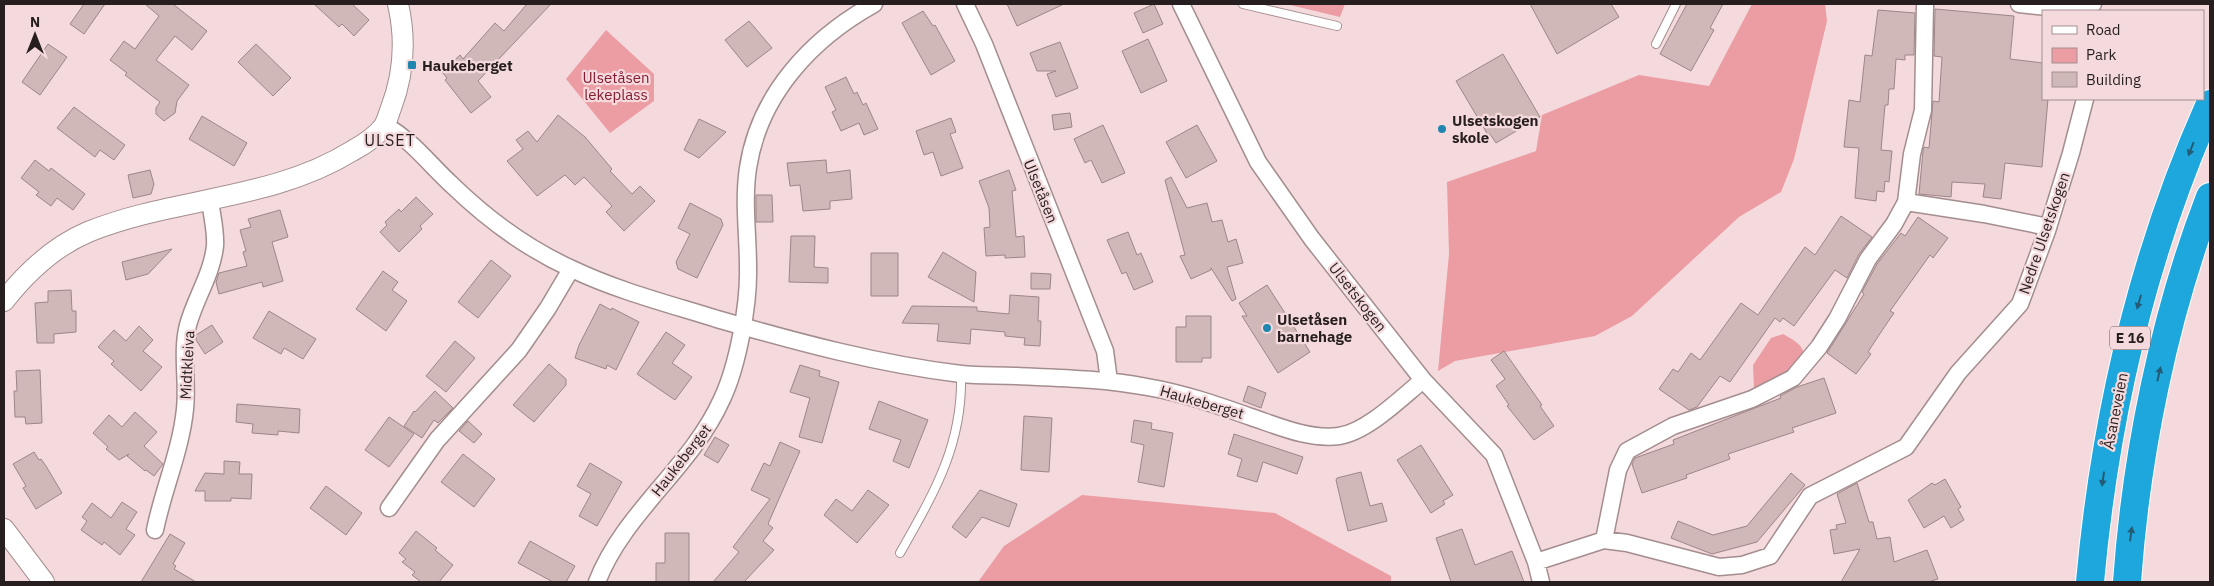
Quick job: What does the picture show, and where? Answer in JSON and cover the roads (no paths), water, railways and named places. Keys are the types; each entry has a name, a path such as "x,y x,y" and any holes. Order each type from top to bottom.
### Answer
{"highway":[{"name":"Åsaneveien","path":"2090,582 2106,457 2132,329 2164,220 2210,104"},
{"name":"E 16","path":"2127,582 2138,485 2151,409 2172,318 2197,231 2210,197"}],"street":[{"path":"4,301 32,269 87,233 146,214 272,186 320,169 371,139 385,125 394,100 402,61 402,24 398,4"},
{"path":"742,326 748,274 746,192 748,168 755,137 770,103 785,78 804,55 848,19 874,4"},
{"name":"Ulsetåsen","path":"965,4 984,44 1105,351 1109,381"},
{"name":"Ulsetskogen","path":"1181,4 1258,162 1312,239 1423,380 1494,455 1536,562 1541,582"},
{"path":"1604,540 1618,470 1627,452 1674,426 1752,399 1793,378 1819,347 1837,319 1868,259 1894,224 1906,202 1912,154 1923,110 1925,4"},
{"path":"2020,4 2056,8 2093,4"},
{"name":"Nedre Ulsetskogen","path":"1536,562 1604,540 1627,543 1719,567 1742,565 1770,556 1810,496 1906,447 1958,373 2020,304 2048,227 2071,154 2085,100"},
{"name":"Haukeberget","path":"385,125 403,136 425,156 449,183 483,214 518,238 571,269 656,300 742,326 860,357 961,374 1109,381 1190,396 1303,433 1338,436 1351,433 1378,416 1423,380"},
{"name":"Midtkleiva","path":"155,530 162,495 183,423 185,407 185,343 188,325 212,260 215,245 210,201"},
{"path":"1906,202 1984,214 2048,227"},
{"path":"389,508 437,440 519,350 548,308 571,269"},
{"name":"Haukeberget","path":"597,582 608,557 619,539 706,431 726,390 742,326"},
{"path":"4,529 44,582"}],"lane":[{"path":"1243,4 1337,26"},
{"path":"1656,44 1676,4"},
{"path":"900,553 925,508 943,471 955,440 962,394 961,374"}],"place":[{"name":"Haukeberget","path":"412,65"},
{"name":"Ulsetskogen skole","path":"1442,129"},
{"name":"Ulsetåsen barnehage","path":"1267,328"}],"district":[{"name":"ULSET","path":"390,140"}],"park label":[{"name":"Ulsetåsen lekeplass","path":"616,86"}]}
